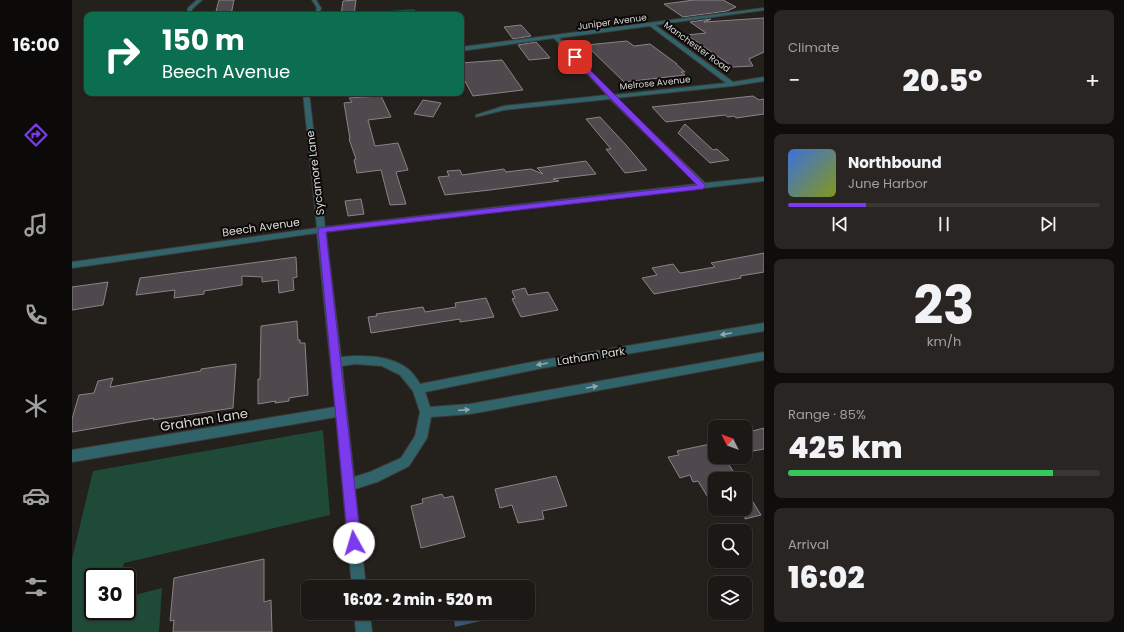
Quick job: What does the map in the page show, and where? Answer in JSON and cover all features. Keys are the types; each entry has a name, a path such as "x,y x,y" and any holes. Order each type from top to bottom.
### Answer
{"street":[{"path":"190,12 190,9 200,0"},
{"path":"314,0 319,8 318,12"},
{"name":"Juniper Avenue","path":"464,48 764,9"},
{"name":"Manchester Road","path":"651,24 732,84"},
{"path":"556,37 612,97 703,186"},
{"name":"Melrose Avenue","path":"478,116 504,108 732,84 764,79"},
{"name":"Sycamore Lane","path":"306,96 322,230 358,580"},
{"name":"Beech Avenue","path":"72,265 322,230 764,179"},
{"name":"Latham Park","path":"418,389 542,364 764,327"},
{"path":"426,412 470,409 764,356"},
{"path":"336,362 356,360 384,362 404,372 418,389 426,412 421,438 405,462 372,478 348,485"},
{"name":"Graham Lane","path":"72,456 340,411"},
{"path":"363,620 364,632"}],"green space":[{"path":"414,9 416,12 373,12"},
{"path":"323,430 330,515 124,563 123,568 84,568 84,620 136,620 136,595 162,588 159,632 72,632 72,559 93,471"}],"water":[{"path":"454,620 485,620 455,627"}],"building":[{"path":"219,0 234,0 232,12 216,12"},
{"path":"356,0 354,12 341,12 343,1"},
{"path":"694,0 723,0 736,7 727,11 683,17 664,4"},
{"path":"764,18 764,52 749,59 753,66 733,67 687,35 706,33 690,22 711,19 704,22"},
{"path":"521,25 531,36 513,39 504,27"},
{"path":"627,41 634,46 650,44 677,64 685,72 681,72 685,75 624,82 586,45"},
{"path":"536,42 550,58 529,60 518,45"},
{"path":"502,60 523,90 473,96 464,80 464,63"},
{"path":"381,96 391,117 368,120 375,146 398,143 408,170 396,172 406,204 390,205 381,170 357,173 354,160 356,159 349,139 344,103 352,102 349,98"},
{"path":"753,96 759,100 764,99 764,114 736,118 734,116 728,117 725,115 666,122 652,107"},
{"path":"423,100 441,103 433,117 414,114"},
{"path":"600,117 647,170 625,173 606,149 611,149 586,119"},
{"path":"685,124 713,150 717,149 729,160 710,163 678,133"},
{"path":"586,161 596,174 553,179 559,181 445,195 438,177 449,176 447,171 460,170 462,175 504,169 506,172 531,169 543,174 537,168"},
{"path":"361,199 364,214 348,216 345,201"},
{"path":"764,253 764,272 740,276 741,278 654,294 642,278 657,275 652,268 673,264 680,273 715,267 711,263"},
{"path":"296,257 297,277 293,278 294,290 279,293 278,280 262,282 262,277 242,276 242,285 204,291 204,294 174,298 175,290 136,295 140,278"},
{"path":"108,282 103,305 72,310 72,287"},
{"path":"525,288 528,295 548,292 558,310 521,317 512,299 515,298 512,291"},
{"path":"486,298 494,317 460,322 460,319 371,333 368,317 377,316 376,314 423,307 425,312 456,307 455,303"},
{"path":"297,321 298,340 300,340 300,343 305,343 308,395 289,398 289,401 275,403 276,401 258,404 261,326"},
{"path":"236,364 233,408 153,420 154,418 72,432 72,419 79,395 94,393 98,381 113,378 110,387 201,371 201,369"},
{"path":"764,428 764,449 753,451 752,431"},
{"path":"708,444 708,464 728,464 734,472 708,472 708,497 698,481 693,482 690,475 680,478 668,457 679,455 677,451"},
{"path":"556,476 567,506 542,511 544,519 518,523 512,505 500,508 495,489"},
{"path":"442,494 444,498 453,496 465,537 421,548 411,506 423,503 422,499"},
{"path":"752,500 761,515 745,519 745,516 752,516"},
{"path":"264,559 264,602 271,600 272,632 173,632 174,620 170,621 174,578"}],"route":[{"path":"354,543 322,230 703,186 612,97 575,57"}]}
